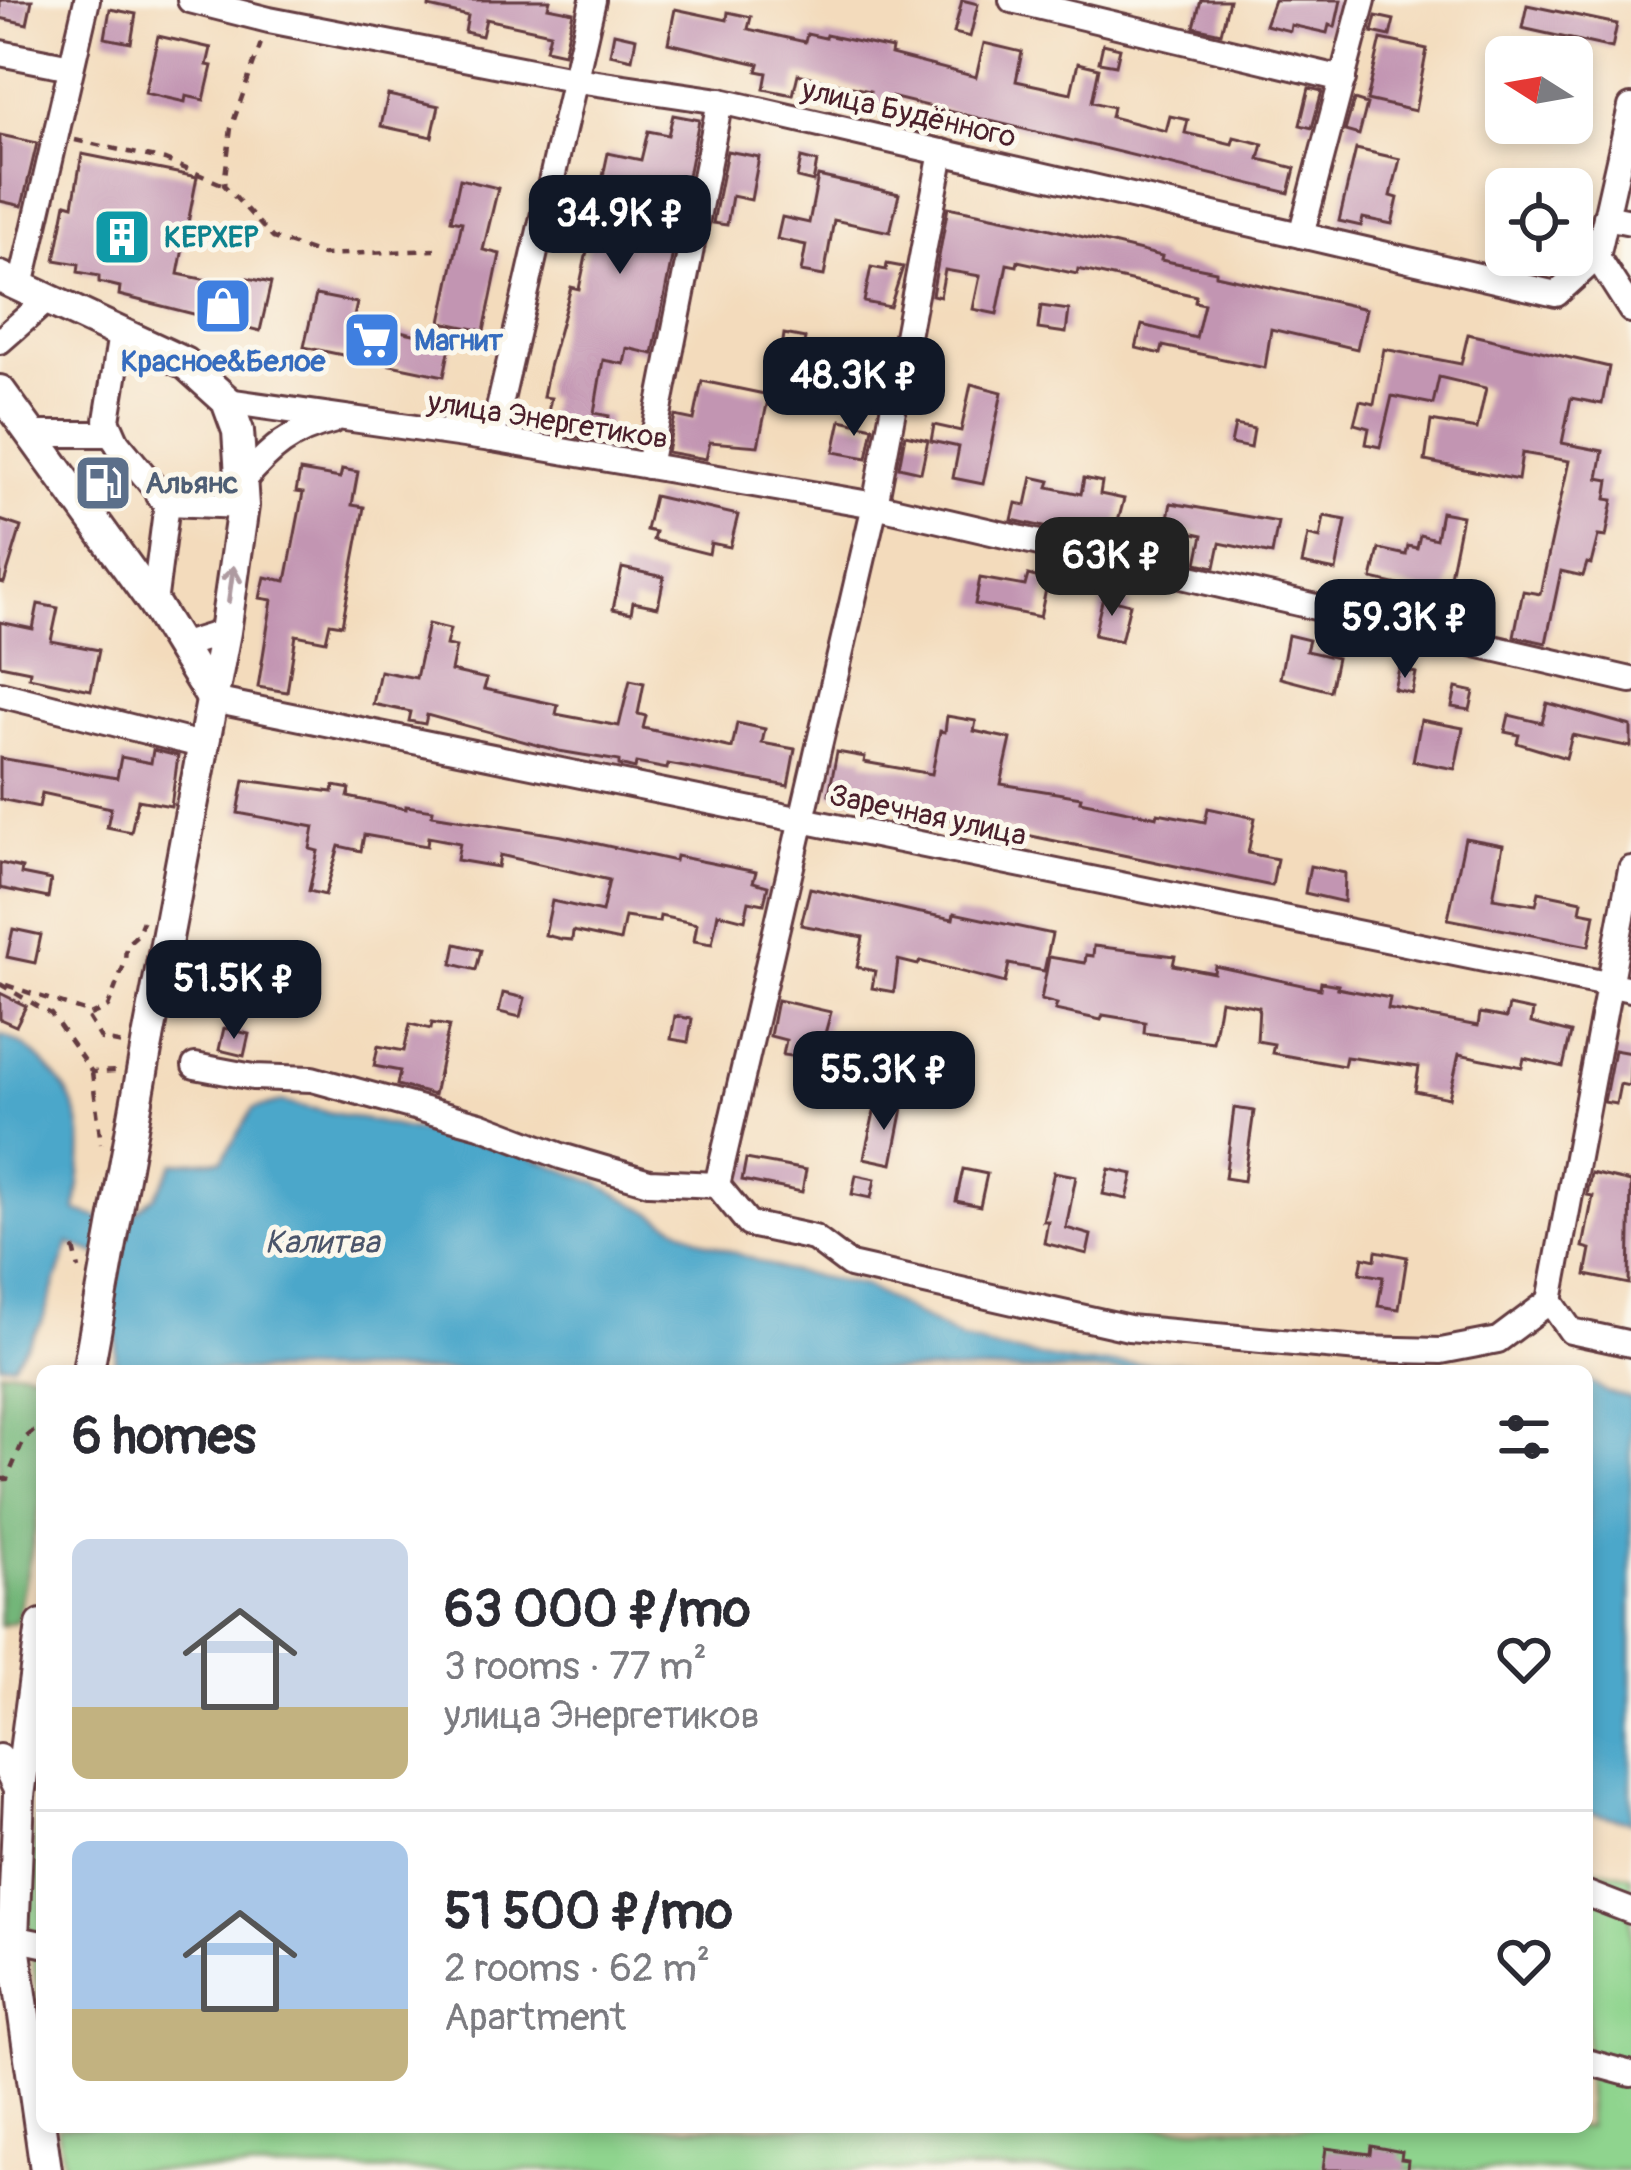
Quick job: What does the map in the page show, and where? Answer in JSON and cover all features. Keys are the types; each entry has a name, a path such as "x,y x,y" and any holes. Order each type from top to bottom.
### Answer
{"main road":[{"path":"23,287 185,364 227,401 238,431 243,493 205,746 141,1043 89,1365"},
{"path":"0,392 154,604 213,700"},
{"path":"35,1728 8,1869 27,1941 36,2065"},
{"path":"42,2133 46,2170"}],"street":[{"path":"0,341 23,287 53,135 87,0"},
{"name":"улица Будённого","path":"190,0 577,80 721,101 1556,294 1597,257"},
{"path":"492,440 593,0"},
{"path":"1012,0 1342,79"},
{"path":"1301,235 1363,0"},
{"path":"0,53 70,67"},
{"path":"648,466 721,101"},
{"path":"1631,107 1619,219 1597,257 1631,310"},
{"path":"717,1185 875,506 942,152"},
{"path":"121,334 107,419 110,434 142,481 167,503 243,493 269,449 299,429 343,418"},
{"name":"улица Энергетиков","path":"227,401 492,440 875,506 1631,680"},
{"path":"31,434 110,434"},
{"path":"154,604 167,503"},
{"path":"180,646 225,632"},
{"path":"0,694 205,746"},
{"name":"Заречная улица","path":"213,700 1621,987"},
{"path":"195,1066 253,1077 312,1079 481,1125 561,1156 649,1181 717,1185 749,1224 814,1238 850,1265 1129,1328 1359,1349 1441,1351 1498,1340 1550,1301 1621,987 1631,869"},
{"path":"1550,1301 1571,1331 1631,1344"},
{"path":"0,1757 19,1796"},
{"path":"1593,1896 1631,1911"},
{"path":"1593,2064 1631,2074"}],"path":[{"path":"224,185 232,128 269,20"},
{"path":"53,135 165,160 224,185 273,238 323,255 435,250"},
{"path":"90,1016 108,1007 126,945 137,935 147,913"},
{"path":"0,983 90,1016 102,1040 141,1043"},
{"path":"0,983 51,1014 92,1072 102,1150"},
{"path":"92,1072 136,1070"},
{"path":"0,1479 7,1479 24,1438 36,1429"}],"green space":[{"path":"0,1371 36,1373 36,1528 17,1621 0,1626"},
{"path":"36,1815 36,1982 28,1921"},
{"path":"1593,1867 1631,1876 1631,2170 65,2170 58,2133 1593,2133"}],"water":[{"name":"Калитва","path":"0,1035 36,1056 72,1101 81,1134 76,1211 121,1224 156,1195 174,1163 222,1160 253,1109 281,1102 518,1152 597,1183 707,1243 784,1270 864,1286 961,1339 999,1349 1079,1364 1323,1365 115,1365 117,1342 101,1256 69,1243 42,1322 13,1364 0,1364"},
{"path":"1593,1384 1631,1398 1631,1822 1593,1813"}],"building":[{"path":"0,0 32,0 27,24 0,18"},
{"path":"430,0 550,0 548,7 573,12 564,53 546,49 550,33 486,19 482,36 465,32 468,16 429,7"},
{"path":"962,0 978,4 970,37 954,33"},
{"path":"1201,0 1229,0 1221,33 1194,27"},
{"path":"1274,0 1341,0 1335,27 1329,25 1327,33 1265,25"},
{"path":"1527,5 1617,24 1612,48 1593,44 1593,36 1558,36 1522,28"},
{"path":"110,9 136,14 131,43 105,38"},
{"path":"675,9 727,20 728,12 751,17 748,29 805,42 807,34 826,35 892,49 891,55 976,77 984,43 1022,52 1016,81 1071,93 1078,63 1099,68 1092,102 1113,107 1111,117 1166,131 1170,116 1188,120 1185,133 1232,144 1234,137 1263,144 1259,159 1295,168 1289,193 891,97 887,114 866,109 870,91 798,74 793,95 764,89 767,73 757,71 759,64 668,43"},
{"path":"1376,16 1394,20 1390,36 1372,32"},
{"path":"614,33 636,38 632,59 610,54"},
{"path":"158,36 211,48 204,100 186,96 185,102 145,93"},
{"path":"1381,39 1427,49 1415,111 1367,100"},
{"path":"1103,44 1120,48 1116,65 1099,62"},
{"path":"1309,88 1322,91 1312,128 1300,125"},
{"path":"388,95 439,106 432,137 381,126"},
{"path":"1354,100 1367,104 1359,135 1345,131"},
{"path":"673,115 699,120 653,354 627,348 624,364 603,360 594,413 609,416 605,442 544,431 551,398 543,397 549,367 571,287 579,289 608,153 641,160 648,131 668,135"},
{"path":"0,135 37,143 22,206 0,201"},
{"path":"1356,149 1400,159 1391,196 1398,198 1392,224 1363,218 1361,226 1339,221"},
{"path":"727,151 759,157 751,200 732,196 727,225 713,223"},
{"name":"КЕРХЕР","path":"82,154 197,177 178,274 246,288 248,278 271,283 260,331 119,295 120,287 78,272 79,264 55,260 66,203 73,205"},
{"path":"801,158 817,162 813,182 797,178"},
{"path":"818,176 899,194 890,232 834,220 824,276 801,272 806,245 777,239 782,217 809,223"},
{"path":"460,179 498,188 483,250 500,254 484,331 441,322 462,222 451,220"},
{"path":"948,207 1366,309 1357,349 1271,329 1265,368 1163,346 1161,354 1136,348 1142,325 1196,338 1204,304 1195,302 1196,296 1078,269 1077,274 1018,261 1017,266 1007,264 997,314 973,309 980,276 945,270 940,297 932,295"},
{"path":"887,264 903,267 890,307 864,302 871,267 886,270"},
{"path":"316,295 357,303 353,321 451,342 444,376 304,347"},
{"path":"1041,306 1069,310 1066,333 1038,329"},
{"path":"784,334 805,338 801,360 781,356"},
{"path":"1468,334 1609,367 1602,404 1571,398 1562,443 1603,451 1598,478 1609,480 1606,499 1613,500 1606,537 1598,536 1583,576 1561,571 1546,643 1514,636 1523,591 1540,594 1569,461 1522,453 1518,480 1425,461 1431,421 1477,429 1486,388 1439,377 1433,404 1392,396 1380,447 1366,444 1369,428 1354,424 1360,401 1374,404 1384,349 1461,364"},
{"path":"702,381 769,395 758,446 710,442 706,459 667,452 675,416 694,420"},
{"path":"971,384 1002,392 983,484 953,478 959,447 931,441 934,425 961,431"},
{"path":"841,420 873,427 867,458 834,452"},
{"path":"1235,425 1254,429 1251,448 1231,444"},
{"path":"905,435 928,440 921,472 899,467"},
{"path":"342,469 358,472 352,505 364,507 342,625 330,623 326,641 296,635 287,692 258,687 272,600 260,598 265,577 286,581 303,493 296,492 300,471 340,478"},
{"path":"1032,477 1050,481 1048,487 1081,494 1084,478 1102,482 1100,494 1124,499 1115,533 1092,527 1090,537 1012,520 1016,503 1026,505"},
{"path":"654,496 738,515 730,547 711,543 709,554 653,540 655,532 646,530"},
{"path":"1171,503 1278,522 1272,554 1220,543 1215,567 1197,563 1203,535 1166,527"},
{"path":"1441,512 1462,516 1446,596 1372,579 1379,549 1406,555 1408,546 1417,548 1420,535 1436,539"},
{"path":"1324,516 1346,520 1336,571 1302,564 1308,535 1320,538"},
{"path":"0,520 21,527 4,583 0,582"},
{"path":"622,568 664,577 658,607 633,602 631,613 613,609"},
{"path":"1028,575 1048,580 1040,617 975,604 980,578 1025,586"},
{"path":"1103,597 1130,604 1121,641 1094,635"},
{"path":"38,604 58,608 51,641 99,650 91,690 29,677 30,671 0,665 0,622 33,629"},
{"path":"428,624 450,629 446,645 456,647 451,671 487,679 484,689 558,705 556,714 619,726 630,680 644,683 638,714 646,716 643,728 732,748 737,723 765,729 762,743 795,749 788,786 668,764 667,769 636,763 635,769 619,761 559,751 427,715 425,724 409,721 411,712 373,704 380,671 416,678"},
{"path":"1288,635 1309,640 1306,651 1337,658 1330,691 1280,678"},
{"path":"1399,669 1416,673 1412,693 1394,689"},
{"path":"1456,688 1474,692 1470,710 1452,707"},
{"path":"1547,703 1631,726 1631,747 1572,735 1566,758 1517,743 1519,735 1505,732 1509,715 1542,723"},
{"path":"947,716 976,721 974,731 1011,739 1001,784 1081,797 1080,801 1157,817 1158,813 1205,822 1208,808 1255,818 1248,853 1277,859 1272,886 829,794 837,752 865,757 864,762 932,774"},
{"path":"1421,720 1463,728 1455,769 1413,761"},
{"path":"153,750 178,756 171,806 138,800 131,832 107,827 111,808 42,793 39,807 0,799 0,758 117,778 121,757 151,763"},
{"path":"244,780 333,792 334,786 350,789 348,797 433,810 432,815 756,872 753,882 768,886 764,904 749,901 745,920 718,913 712,944 694,941 697,924 660,916 659,922 625,917 620,941 573,931 572,940 561,939 545,935 552,901 602,912 609,880 500,855 498,867 457,860 460,843 428,837 427,846 364,835 361,851 339,846 325,895 309,891 318,851 310,849 314,827 238,813"},
{"path":"1465,838 1503,845 1493,898 1536,905 1539,892 1582,901 1580,911 1595,914 1589,946 1448,919"},
{"path":"0,863 22,868 21,874 51,880 48,898 0,888"},
{"path":"1310,866 1345,873 1344,902 1305,893"},
{"path":"810,888 916,912 953,919 954,913 1052,934 1044,971 1009,964 1005,983 920,961 918,965 898,960 894,992 872,988 875,971 857,967 863,937 801,925"},
{"path":"13,929 41,935 35,963 7,957"},
{"path":"456,944 481,950 476,970 452,964"},
{"path":"1094,946 1175,956 1173,965 1214,973 1215,966 1320,989 1321,982 1338,985 1390,998 1388,1009 1478,1026 1480,1013 1506,1018 1509,1006 1533,1011 1531,1023 1571,1033 1563,1067 1524,1058 1522,1067 1459,1054 1449,1098 1415,1091 1419,1067 1346,1057 1344,1066 1272,1053 1274,1044 1257,1041 1259,1007 1220,1000 1213,1042 1144,1033 1145,1022 1103,1015 1101,1020 1055,1010 1057,1004 1041,1000 1049,957 1085,963 1086,955 1093,956"},
{"path":"0,993 26,1006 16,1026 0,1019"},
{"path":"503,993 525,998 520,1017 499,1012"},
{"path":"777,1000 831,1012 818,1059 783,1055 786,1040 770,1036"},
{"path":"675,1016 692,1019 688,1042 671,1039"},
{"path":"432,1023 449,1026 434,1095 397,1085 400,1071 374,1066 378,1046 404,1051 410,1024 431,1029"},
{"path":"224,1028 249,1034 244,1056 219,1050"},
{"path":"1614,1050 1631,1053 1629,1086 1620,1084 1616,1104 1604,1102"},
{"path":"876,1103 903,1108 892,1164 864,1158"},
{"path":"1234,1108 1254,1111 1244,1181 1225,1178"},
{"path":"746,1159 806,1170 802,1192 742,1180"},
{"path":"963,1169 987,1174 980,1206 956,1201"},
{"path":"1109,1169 1133,1174 1127,1199 1103,1194"},
{"path":"1054,1172 1076,1176 1066,1228 1091,1235 1087,1254 1044,1243 1048,1221 1043,1221"},
{"path":"1591,1173 1631,1182 1629,1284 1586,1275 1591,1249 1583,1247 1593,1196 1587,1195"},
{"path":"856,1175 875,1179 871,1198 852,1194"},
{"path":"1376,1251 1407,1257 1399,1309 1378,1306 1383,1277 1360,1273 1363,1257 1375,1260"},
{"path":"1371,2146 1402,2152 1401,2159 1408,2160 1407,2170 1323,2170 1326,2148 1370,2154"}],"place":[{"name":"КЕРХЕР","path":"122,237"},
{"name":"Красное&Белое","path":"223,306"},
{"name":"Магнит","path":"372,340"},
{"name":"Альянс","path":"103,483"}]}
